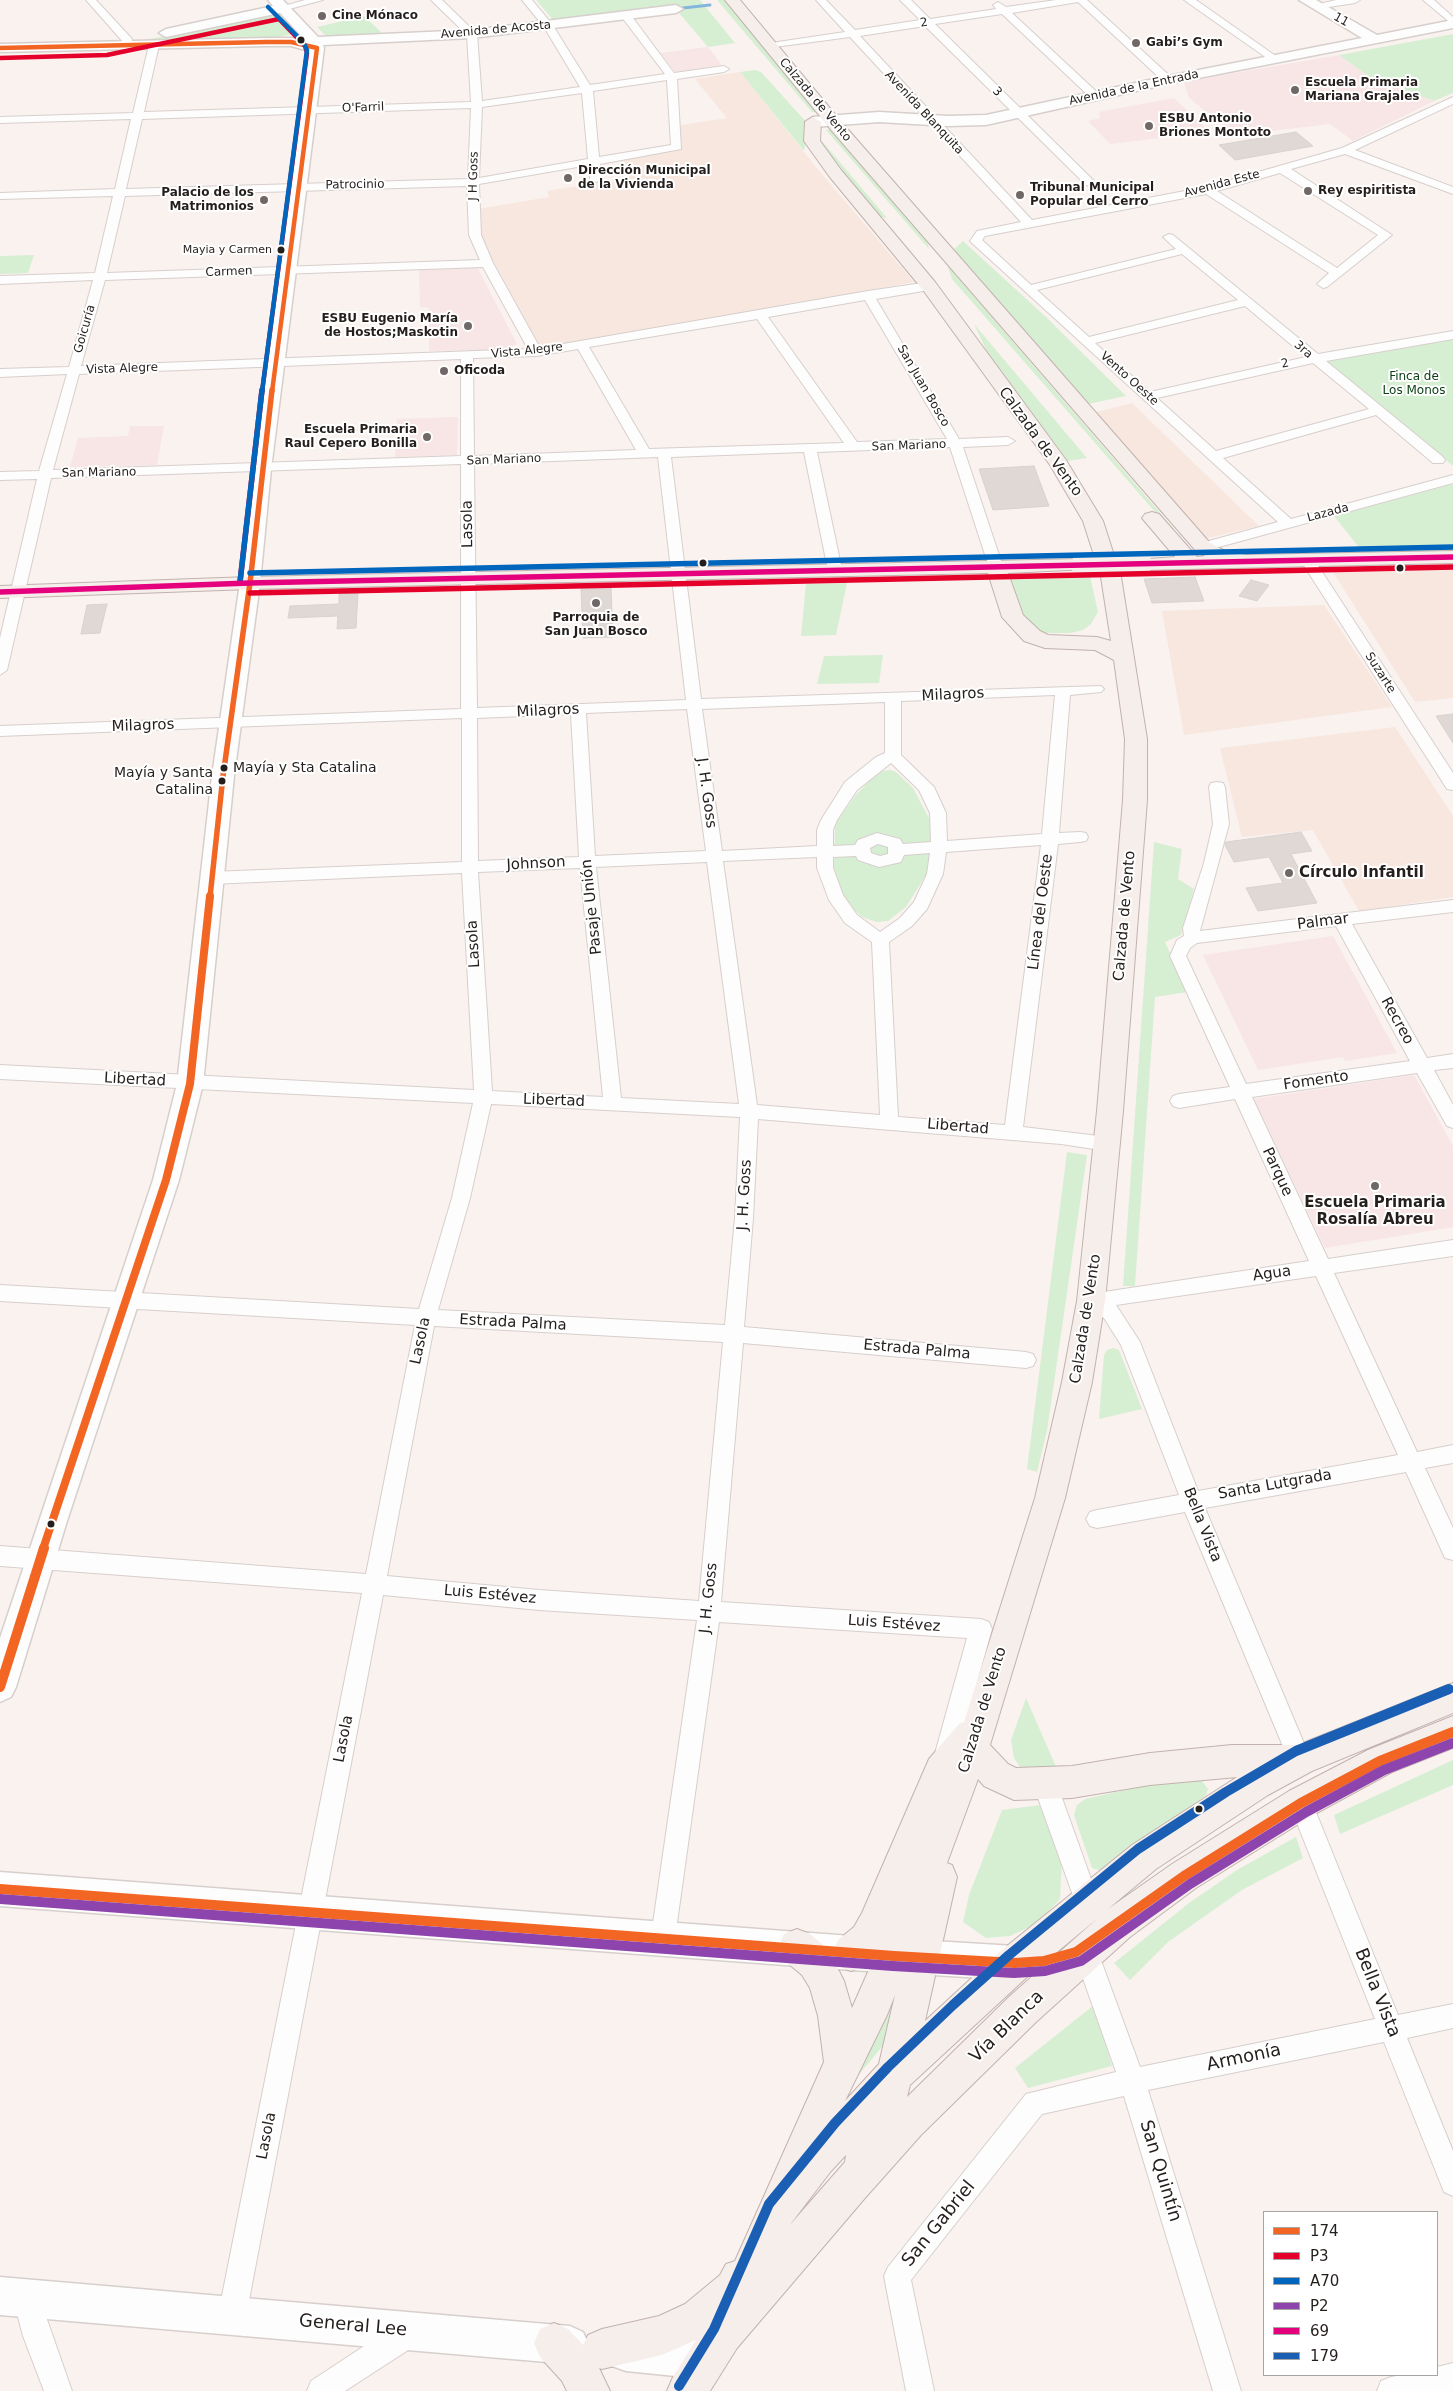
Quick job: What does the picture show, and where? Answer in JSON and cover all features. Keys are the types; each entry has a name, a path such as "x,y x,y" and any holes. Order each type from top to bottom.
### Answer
{"main road":[{"name":"Calzada de Vento","path":"727,2 771,46 831,120 941,246 1197,555"},
{"name":"Calzada de Vento","path":"727,2 813,122 912,238"},
{"name":"11","path":"1311,3 1376,40"},
{"path":"0,1687 39,1559 166,1180 190,1084 210,878 250,583 275,364 309,110 313,40 278,4 106,45"},
{"name":"Avenida de Acosta","path":"0,48 291,42 472,34 676,9"},
{"name":"Avenida de la Entrada","path":"813,122 879,116 970,121 1018,113 1168,80 1376,40 1453,23"},
{"name":"Calzada de Vento","path":"813,122 812,141 835,174 944,284"},
{"name":"Calzada de Vento","path":"851,2184 882,2119 895,2074 908,1956 949,1779 974,1738 1050,1498 1077,1382 1092,1301 1107,1144 1135,800 1136,739 1125,658 1110,577 1096,530 1079,495 1059,464 978,356 944,284 941,246"},
{"path":"982,321 1013,356"},
{"path":"1140,504 1197,555"},
{"path":"9,592 250,583 1142,564 1197,555 1248,562 1453,557"},
{"path":"996,567 1013,617 1032,636 1045,642 1097,644 1110,648 1125,658"},
{"path":"1022,627 1050,639 1083,635 1102,624 1110,614 1115,601"},
{"path":"705,2361 777,2210 818,2158 895,2074 1015,1963 1144,1858 1231,1800 1300,1760 1453,1698"},
{"name":"Vía Blanca","path":"705,2361 851,2184 908,2122 1023,2009 1117,1924 1184,1876 1301,1803 1380,1761 1453,1732"},
{"path":"974,1738 984,1765 1014,1784 1072,1782 1150,1768 1232,1760 1300,1760"},
{"path":"851,1953 867,1940 876,1926 949,1779"},
{"path":"0,1889 797,1947 851,1953 1015,1963 1060,1958 1076,1952 1117,1924"},
{"path":"797,1947 815,1962 826,1981 839,2030 843,2063"},
{"name":"Calzada de Vento","path":"777,2210 843,2063 874,2002 908,1956"},
{"path":"602,2349 662,2335 698,2318 734,2289 758,2252"},
{"name":"General Lee","path":"13,2297 554,2343 705,2361"},
{"path":"554,2343 576,2367 590,2391"}],"street":[{"path":"91,0 128,41"},
{"path":"278,4 318,0"},
{"path":"436,0 472,34"},
{"path":"527,0 548,26 587,88 596,179"},
{"path":"727,2 736,0"},
{"name":"Avenida Blanquita","path":"821,0 850,34 1029,224"},
{"name":"3","path":"905,0 1090,183"},
{"path":"992,0 1095,96"},
{"name":"2","path":"771,46 1076,0"},
{"path":"1081,0 1168,80"},
{"path":"1189,0 1275,59"},
{"path":"1311,3 1355,0"},
{"path":"1428,0 1453,23"},
{"path":"626,16 672,77"},
{"name":"J H Goss","path":"472,34 477,105 473,182 475,235 487,263 536,352"},
{"name":"Goicuría","path":"0,670 9,592 45,474 100,276 154,45"},
{"name":"O'Farril","path":"0,120 477,105 724,69"},
{"name":"Patrocinio","path":"0,196 473,182 595,162 677,147 672,77"},
{"name":"Avenida Este","path":"981,233 1208,190 1346,150 1453,100"},
{"path":"1346,150 1447,189 1453,180"},
{"path":"1281,168 1386,235 1323,284"},
{"path":"1208,190 1336,273"},
{"name":"Vento Oeste","path":"981,233 976,242 1288,524"},
{"name":"3ra","path":"1169,237 1377,412 1438,460"},
{"path":"1028,288 1184,250"},
{"name":"Carmen","path":"0,280 487,263"},
{"name":"Vista Alegre","path":"0,373 275,364 536,352 761,315 872,300 909,289 944,284"},
{"name":"San Juan Bosco","path":"872,300 956,444 996,567"},
{"path":"1087,342 1246,302"},
{"path":"761,315 854,448"},
{"name":"2","path":"1148,396 1313,358 1453,335"},
{"path":"582,345 645,454"},
{"name":"Lasola","path":"232,2316 426,1318 461,1198 482,1099 470,867 467,356"},
{"path":"1214,456 1377,412"},
{"name":"San Mariano","path":"0,476 262,469 1008,441"},
{"path":"810,449 835,570"},
{"name":"J. H. Goss","path":"663,1937 709,1612 732,1334 744,1218 749,1111 694,704 664,453"},
{"name":"Lazada","path":"1197,555 1288,524 1453,479"},
{"name":"Suzarte","path":"1308,561 1453,785"},
{"name":"Milagros","path":"0,731 230,724 1096,689"},
{"name":"Línea del Oeste","path":"1013,1132 1050,840 1063,690"},
{"path":"880,940 906,922 921,905 935,874 939,847 938,812 932,799 926,787 894,756 893,698"},
{"name":"Pasaje Unión","path":"578,710 587,861 613,1103"},
{"path":"880,940 851,919 829,884 825,853 826,830 840,802 851,786 881,761 894,756"},
{"path":"1193,938 1191,928 1212,863 1221,824 1217,787"},
{"name":"Johnson","path":"210,878 587,861 825,853 862,850 867,841 877,838 894,843 898,850 1080,837"},
{"name":"Palmar","path":"1193,938 1453,906"},
{"name":"Recreo","path":"1341,920 1453,1121"},
{"name":"Parque","path":"1193,938 1183,944 1178,956 1180,961 1453,1551"},
{"path":"880,940 889,1121"},
{"name":"Fomento","path":"1180,1101 1453,1061"},
{"name":"Libertad","path":"0,1072 190,1084 749,1111 1013,1132 1107,1144"},
{"name":"Agua","path":"1092,1301 1453,1248"},
{"name":"Estrada Palma","path":"0,1293 125,1302 732,1334 1026,1360"},
{"name":"Bella Vista","path":"1092,1301 1111,1312 1124,1331 1300,1760"},
{"name":"Santa Lutgrada","path":"1097,1519 1192,1500 1453,1454"},
{"name":"Luis Estévez","path":"0,1556 374,1584 539,1600 981,1629 949,1779"},
{"path":"1045,1784 1088,1904"},
{"name":"Bella Vista","path":"1301,1803 1453,2183"},
{"name":"San Quintín","path":"1086,1953 1132,2081 1227,2391"},
{"name":"Armonía","path":"1035,2103 1132,2081 1453,2016"},
{"name":"San Gabriel","path":"920,2391 897,2276 1035,2103"},
{"path":"13,2297 58,2391"},
{"path":"321,2391 411,2331"},
{"path":"1391,2391 1453,2377"}],"shaded area":[{"path":"708,47 722,65 675,72 661,53"},
{"name":"Escuela Primaria Mariana Grajales","path":"1339,55 1371,78 1434,101 1353,141 1330,124 1236,135 1189,98 1184,82"},
{"path":"740,72 815,166 914,282 552,348 540,346 479,235 478,209 549,197 547,191 629,178 623,157 677,147 675,126 727,118 695,79"},
{"name":"ESBU Antonio Briones Montoto","path":"1174,98 1210,132 1110,144 1088,121 1100,118 1099,112"},
{"name":"ESBU Eugenio María de Hostos;Maskotin","path":"477,267 517,344 504,350 429,351 429,308 420,307 419,269"},
{"path":"1132,403 1259,526 1208,538 1201,537 1093,413"},
{"name":"Escuela Primaria Raul Cepero Bonilla","path":"458,417 457,455 395,457 397,419"},
{"path":"130,426 164,426 157,465 70,467 78,438 128,436"},
{"path":"1453,569 1453,698 1415,702 1333,572"},
{"path":"1324,605 1392,707 1184,735 1162,611"},
{"path":"1395,727 1453,816 1453,897 1359,911 1313,830 1242,837 1220,748"},
{"path":"1333,936 1397,1053 1345,1061 1343,1057 1258,1070 1203,955"},
{"name":"Escuela Primaria Rosalía Abreu","path":"1414,1075 1453,1146 1453,1227 1325,1248 1254,1099"}],"green space":[{"path":"536,0 700,0 735,43 708,47 673,6 554,21"},
{"path":"717,0 726,0 818,112 812,112"},
{"path":"277,13 282,14 299,31 298,33 272,38 140,41"},
{"path":"364,16 383,34 326,36 317,27"},
{"path":"1453,34 1453,93 1434,101 1371,78 1339,55"},
{"path":"755,70 761,72 809,125 804,151 740,72"},
{"path":"831,129 927,240 929,249 826,130"},
{"path":"817,135 887,218 877,216 817,140"},
{"path":"963,241 1046,317 1126,396 1088,404 952,251"},
{"path":"34,255 28,273 0,274 0,256"},
{"path":"947,265 1174,529 1177,537 952,279"},
{"path":"974,324 1087,458 1068,461 990,358"},
{"name":"Finca de Los Monos","path":"1453,339 1453,466 1323,360"},
{"path":"1453,484 1453,552 1365,555 1334,516"},
{"path":"1090,576 1098,612 1091,624 1083,630 1071,633 1046,633 1033,629 1022,621 1009,584 1012,578"},
{"path":"847,583 836,635 801,636 806,584"},
{"path":"883,655 879,683 817,684 824,656"},
{"path":"890,770 896,772 913,788 931,822 933,835 929,870 906,907 888,921 877,922 862,917 849,905 840,889 834,868 835,824 855,796 873,777 883,771"},
{"path":"1154,842 1182,849 1178,879 1194,889 1181,935 1165,942 1188,992 1155,997 1135,1286 1123,1286"},
{"path":"1067,1152 1087,1155 1047,1431 1037,1472 1027,1469"},
{"path":"1113,1348 1119,1350 1142,1409 1099,1419 1104,1355 1107,1350"},
{"path":"1026,1698 1057,1769 1024,1773 1014,1758 1011,1740"},
{"path":"1453,1760 1453,1785 1340,1834 1334,1815"},
{"path":"1185,1777 1202,1781 1208,1789 1206,1795 1102,1871 1092,1868 1074,1815 1077,1805 1085,1799"},
{"path":"1040,1805 1062,1859 1060,1899 1036,1924 1010,1936 986,1938 963,1922 969,1895 1002,1810"},
{"path":"1296,1837 1303,1858 1242,1890 1168,1942 1130,1980 1114,1963 1189,1903 1237,1870"},
{"path":"898,1975 891,2036 842,2095"},
{"path":"1094,2005 1112,2066 1028,2088 1015,2068"}],"building":[{"path":"1296,132 1313,146 1235,160 1219,145"},
{"path":"1034,466 1049,506 993,510 979,469"},
{"path":"1195,577 1204,601 1152,603 1144,579"},
{"path":"1251,580 1269,585 1257,601 1239,596"},
{"name":"Parroquia de San Juan Bosco","path":"611,588 613,637 583,638 581,589"},
{"path":"358,593 356,628 337,629 338,616 288,618 290,606 339,604 339,594"},
{"path":"107,604 100,633 81,634 87,605"},
{"path":"1453,714 1453,743 1436,716"},
{"name":"Círculo Infantil","path":"1301,832 1312,851 1291,854 1317,903 1258,911 1246,888 1283,883 1269,857 1234,862 1225,845 1226,842"}],"waterway":[{"path":"683,8 710,5"}],"transit line":[{"name":"A70","path":"240,582 252,468 307,50 303,42 268,7"},
{"name":"P3","path":"0,58 107,55 279,19 305,46 307,53 252,468 240,582"},
{"name":"174","path":"0,48 267,42 291,42 317,48 262,469 250,583 223,776 190,1084 166,1180 52,1521 0,1687"},
{"name":"A70","path":"250,573 1453,547"},
{"name":"69","path":"0,592 250,583 1453,557"},
{"name":"P3","path":"250,593 1453,567"},
{"name":"179","path":"679,2386 714,2329 769,2204 835,2123 888,2067 953,2005 1009,1955 1138,1849 1226,1792 1296,1751 1449,1689"},
{"name":"174","path":"0,1889 894,1956 1015,1963 1044,1961 1076,1952 1184,1876 1301,1803 1380,1761 1453,1732"},
{"name":"P2","path":"0,1899 893,1966 1014,1973 1045,1971 1081,1961 1190,1884 1306,1812 1384,1770 1453,1743"}],"place":[{"name":"Cine Mónaco","path":"322,16"},
{"name":"Gabi’s Gym","path":"1136,43"},
{"name":"Escuela Primaria Mariana Grajales","path":"1295,90"},
{"name":"ESBU Antonio Briones Montoto","path":"1149,126"},
{"name":"Dirección Municipal de la Vivienda","path":"568,178"},
{"name":"Rey espiritista","path":"1308,191"},
{"name":"Tribunal Municipal Popular del Cerro","path":"1020,195"},
{"name":"Palacio de los Matrimonios","path":"264,200"},
{"name":"Mayia y Carmen","path":"281,250"},
{"name":"ESBU Eugenio María de Hostos;Maskotin","path":"468,326"},
{"name":"Oficoda","path":"444,371"},
{"name":"Escuela Primaria Raul Cepero Bonilla","path":"427,437"},
{"name":"Parroquia de San Juan Bosco","path":"596,603"},
{"name":"Mayía y Sta Catalina","path":"224,768"},
{"name":"Mayía y Santa Catalina","path":"222,781"},
{"name":"Círculo Infantil","path":"1289,873"},
{"name":"Escuela Primaria Rosalía Abreu","path":"1375,1186"}]}
